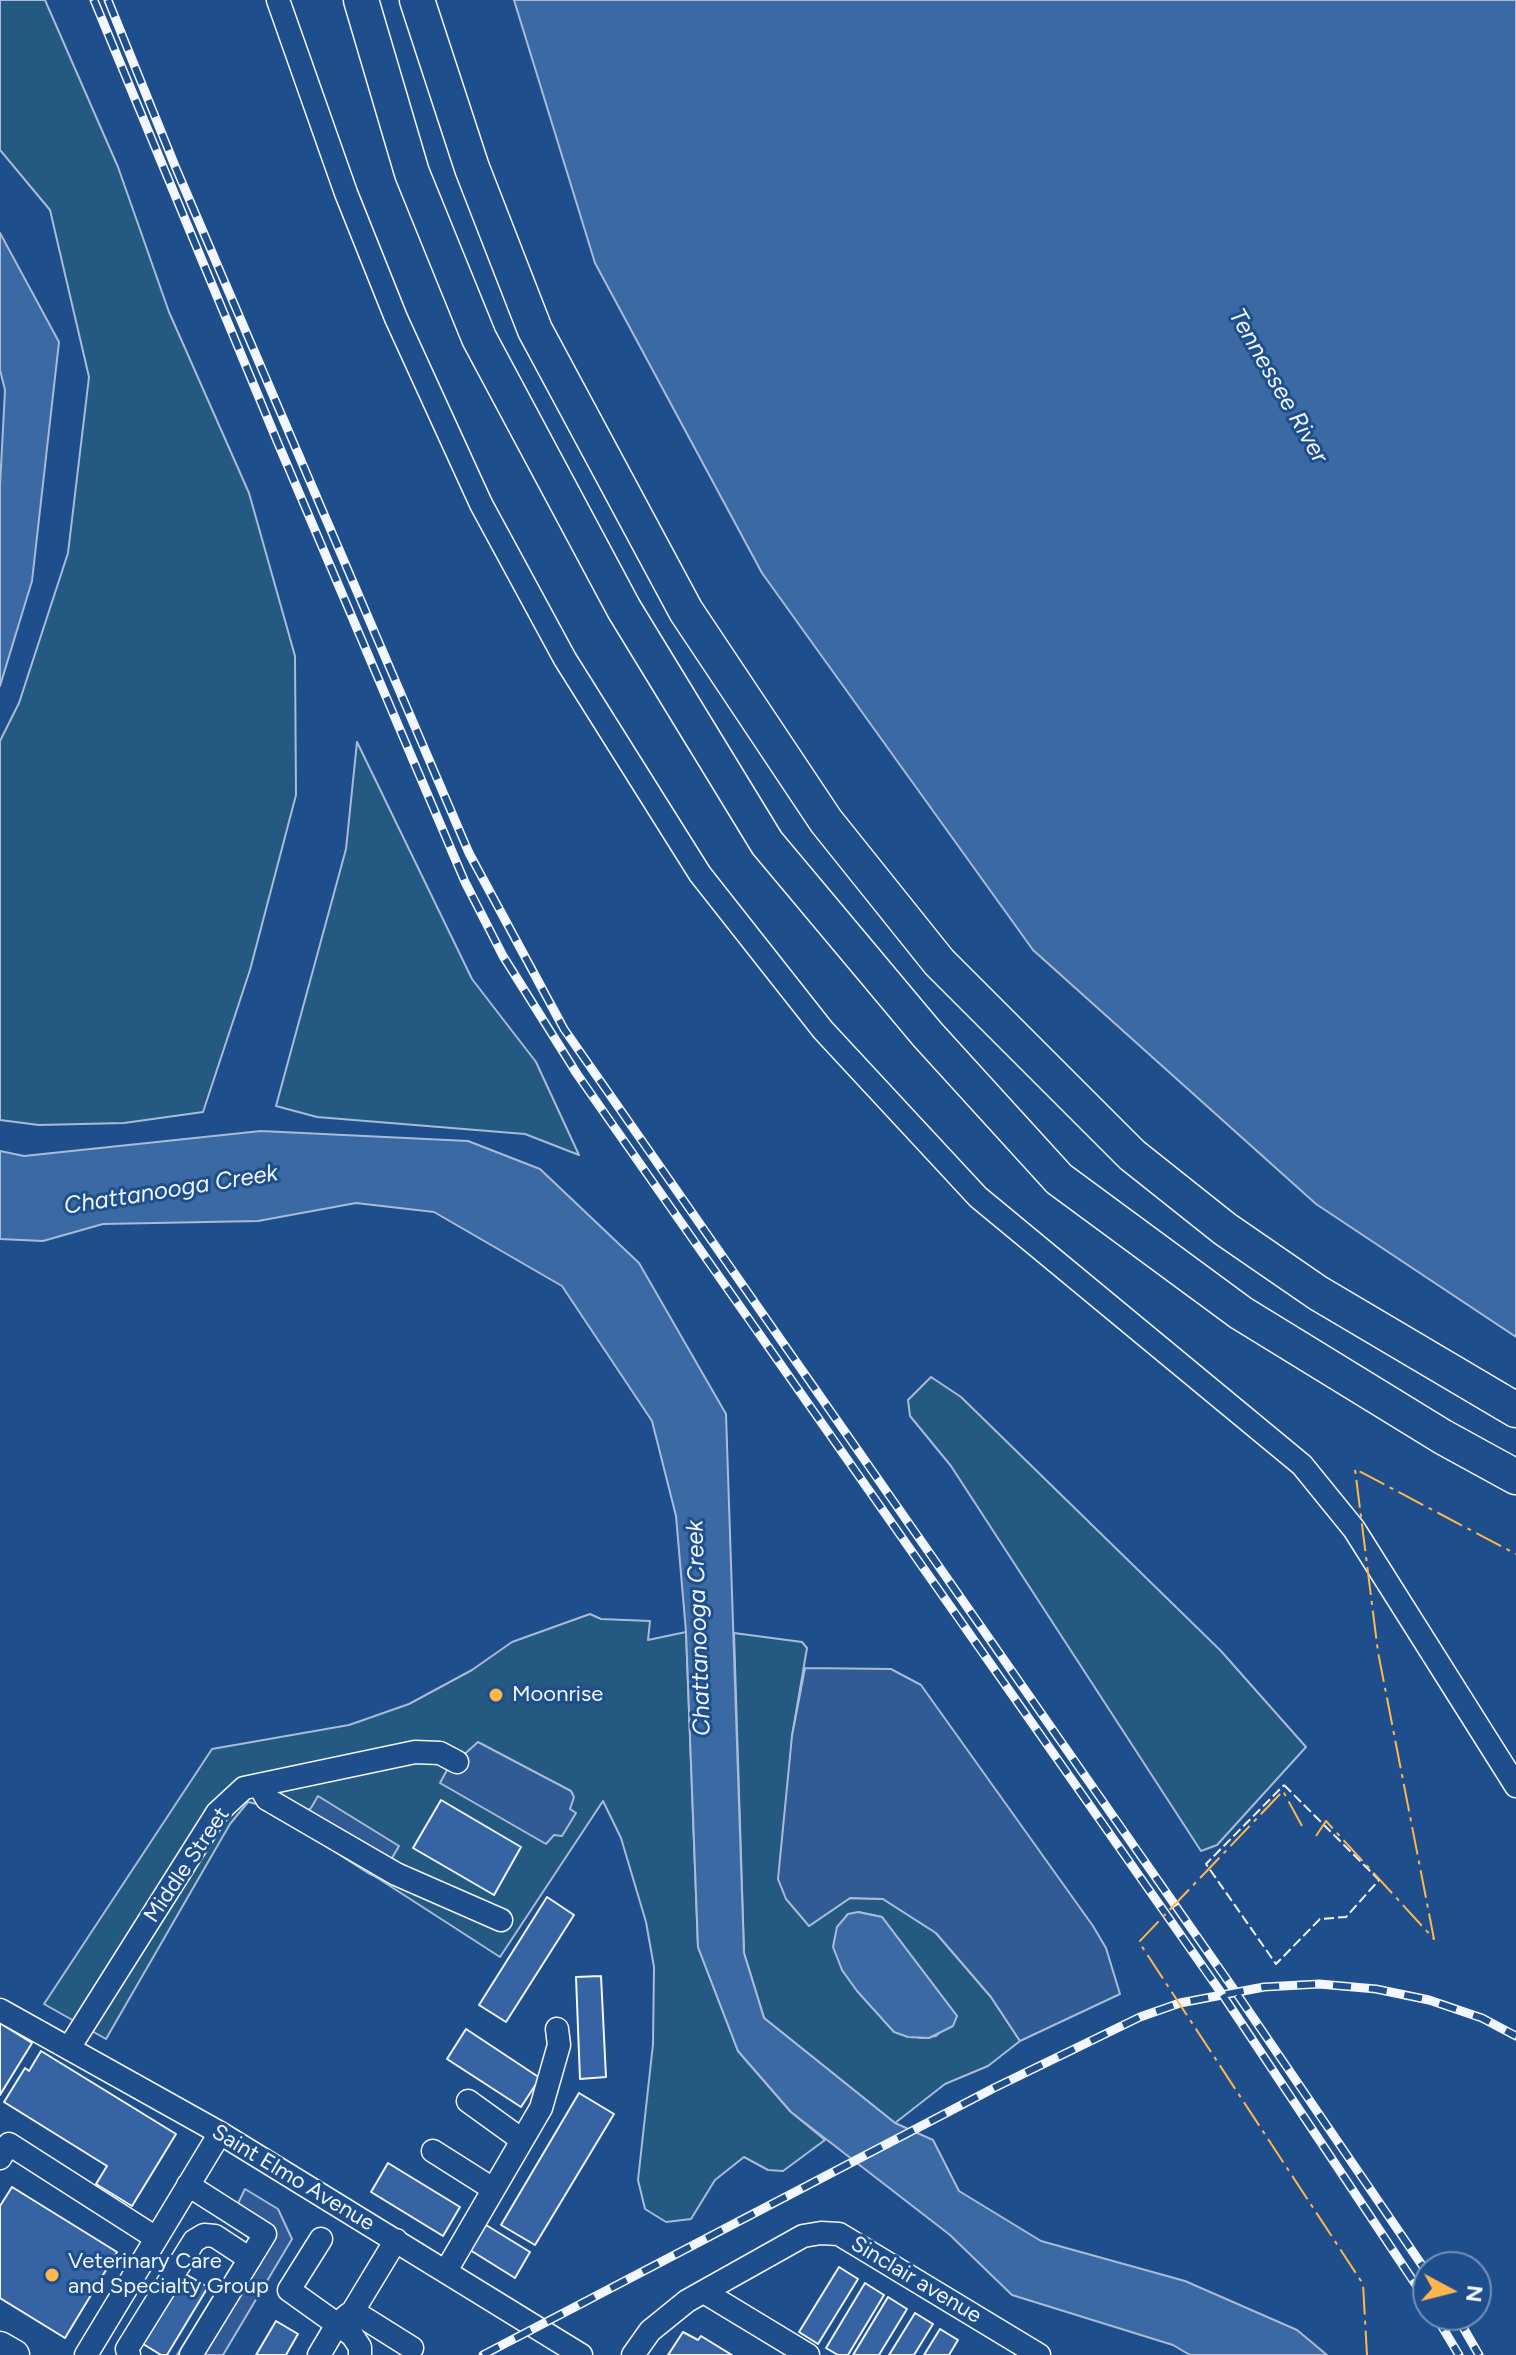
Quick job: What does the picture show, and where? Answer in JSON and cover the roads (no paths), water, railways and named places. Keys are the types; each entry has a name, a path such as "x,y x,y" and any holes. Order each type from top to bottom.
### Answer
{"highway":[{"path":"361,0 412,173 479,338 624,609 767,843 927,1034 1059,1179 1241,1313 1443,1437 1516,1477"},
{"path":"417,0 472,168 535,330 686,611 826,821 939,962 1132,1155 1225,1229 1318,1293 1516,1410"}],"main road":[{"path":"0,2347 14,2355"}],"street":[{"path":"278,0 368,249 481,504 565,659 700,874 823,1030 978,1197 1302,1465 1354,1529 1516,1786"},
{"name":"Middle Street","path":"69,2048 217,1813 244,1788 415,1752 440,1753 457,1762"},
{"path":"259,1785 267,1799 396,1874 501,1920"},
{"name":"Saint Elmo Avenue","path":"0,2010 220,2133 581,2355"},
{"path":"446,2271 541,2108 553,2076 559,2045 557,2029"},
{"path":"468,2101 522,2140"},
{"path":"86,2355 220,2133"},
{"path":"0,2158 9,2144 156,2238"},
{"path":"433,2151 493,2189"},
{"path":"188,2185 265,2234 191,2355"},
{"name":"Sinclair avenue","path":"633,2355 650,2331 704,2292 803,2236 839,2234 1039,2355"},
{"path":"129,2355 127,2349 194,2241 204,2235 215,2236 250,2259"},
{"path":"321,2239 289,2290 412,2348"},
{"path":"319,2355 396,2240"},
{"path":"704,2292 808,2355"},
{"path":"346,2317 360,2347 360,2355"}],"water":[{"name":"Tennessee River","path":"514,0 1516,0 1516,1337 1316,1204 1033,950 762,573 595,263"},
{"path":"0,233 59,342 32,581 0,686 0,486 5,390 0,370"},
{"name":"Chattanooga Creek","path":"261,1131 468,1141 540,1169 639,1263 726,1414 744,1953 764,2018 895,2123 933,2140 959,2191 1041,2241 1185,2281 1297,2330 1327,2355 1190,2355 1173,2345 1012,2295 950,2235 791,2112 738,2051 698,1947 686,1632 676,1516 652,1421 562,1286 434,1212 356,1203 258,1221 103,1224 43,1241 0,1239 0,1151 24,1156"},
{"path":"858,1912 882,1917 957,2016 953,2026 929,2038 908,2037 894,2032 857,1991 842,1970 833,1947 837,1927 848,1914"}],"railway":[{"path":"94,0 465,882 503,956 577,1074 1222,1994 1412,2279"},
{"path":"108,0 175,166 469,853 564,1029 1235,1991 1412,2251"},
{"path":"483,2355 994,2088 1140,2017 1180,2003 1264,1987 1319,1984 1376,1989 1429,2000 1482,2018 1516,2036"},
{"path":"1445,2331 1459,2355"},
{"path":"1465,2331 1479,2355"}],"place":[{"name":"Moonrise","path":"496,1695"},
{"name":"Veterinary Care and Specialty Group","path":"52,2275"}]}
